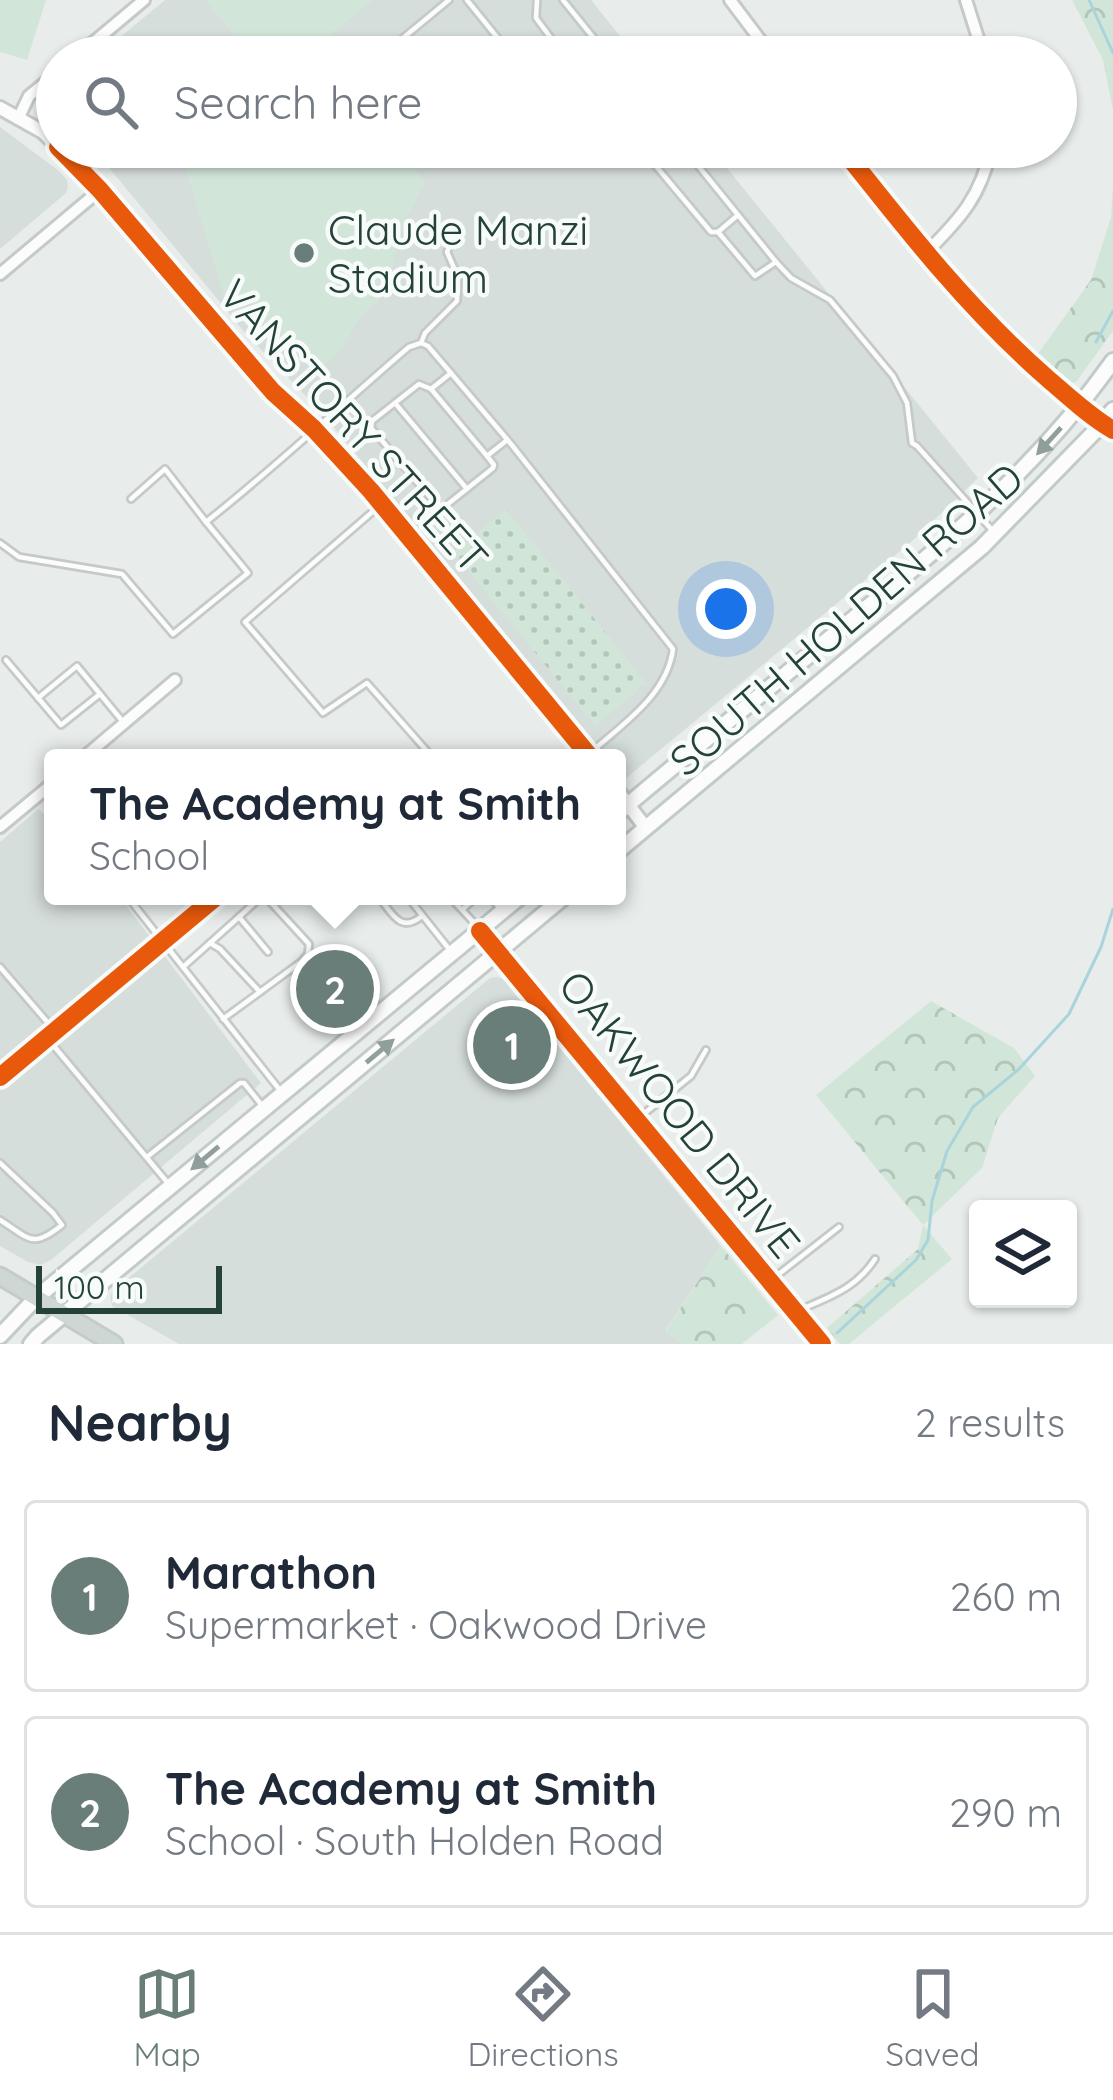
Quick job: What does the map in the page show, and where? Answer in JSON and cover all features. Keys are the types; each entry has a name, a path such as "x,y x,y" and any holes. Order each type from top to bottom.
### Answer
{"main road":[{"name":"SOUTH HOLDEN ROAD","path":"626,807 978,514 1081,407 1113,361"},
{"name":"SOUTH HOLDEN ROAD","path":"626,845 996,534 1108,427 1113,410"},
{"path":"0,1336 37,1298 511,905"},
{"path":"32,1344 554,905"},
{"path":"0,1276 114,1344"}],"street":[{"path":"101,36 144,0"},
{"path":"730,0 757,36"},
{"path":"966,0 977,36"},
{"path":"18,119 36,90"},
{"name":"VANSTORY STREET","path":"0,109 36,129"},
{"name":"VANSTORY STREET","path":"79,168 273,392 382,503 583,749"},
{"path":"857,168 925,254 1016,350 1108,427"},
{"path":"925,254 963,216 986,168"},
{"path":"0,274 100,190"},
{"path":"94,749 176,680"},
{"path":"0,827 44,795"},
{"path":"626,811 646,828"},
{"path":"0,1077 206,905"},
{"name":"OAKWOOD DRIVE","path":"480,931 822,1344"},
{"path":"317,1066 335,1088"}],"lane":[{"path":"405,36 449,0"},
{"path":"467,0 496,36"},
{"path":"537,0 536,18 550,36"},
{"path":"563,0 593,36"},
{"path":"657,168 707,229 718,232 755,276 776,262"},
{"path":"700,168 776,262 791,278 830,300 893,376 907,403 912,443 996,534"},
{"path":"718,232 738,215"},
{"path":"421,343 424,333 457,301 458,277 447,251 452,240"},
{"path":"206,522 409,347 428,346 674,649 668,675 598,749"},
{"path":"430,389 451,373"},
{"path":"419,384 430,389 494,465 439,507 370,424 419,384"},
{"path":"394,403 467,489"},
{"path":"488,456 509,442"},
{"path":"0,543 19,557 122,574 173,634 248,573 165,469 131,499"},
{"path":"382,503 245,622 323,713 367,682 425,749"},
{"path":"0,653 61,725 100,694"},
{"path":"38,698 77,666 124,724"},
{"path":"134,905 283,1094"},
{"path":"183,967 253,905"},
{"path":"224,1019 308,954 309,944 272,905"},
{"path":"386,905 406,925 422,916"},
{"path":"414,905 452,954"},
{"path":"459,905 480,931"},
{"path":"463,909 467,905"},
{"path":"497,905 503,912"},
{"path":"239,917 268,952"},
{"path":"209,943 260,992"},
{"path":"0,967 171,1186"},
{"path":"636,1120 691,1076 706,1051"},
{"path":"147,1157 240,1082 265,1108"},
{"path":"0,1163 62,1225 44,1240 32,1240 0,1220"},
{"path":"770,1281 838,1227"},
{"path":"796,1312 847,1290 875,1259"}],"shaded area":[{"path":"165,0 591,0 620,36 121,36"},
{"path":"0,127 36,154 36,168 55,168 68,187 0,249"},
{"path":"109,168 727,168 978,478 911,542 626,778 626,749 601,749 320,411 246,334"},
{"path":"38,809 44,814 44,905 126,905 261,1083 40,1265 0,1246 0,842"},
{"path":"490,978 504,979 721,1246 665,1331 683,1344 179,1344 112,1306 113,1291"}],"green space":[{"path":"0,0 46,0 27,60 0,52"},
{"path":"205,0 373,0 329,36 235,36"},
{"path":"1072,0 1113,0 1113,110 1103,60"},
{"name":"Claude Manzi Stadium","path":"185,168 413,168 426,184 403,227 383,294 325,363 305,362 292,353 253,302 227,305"},
{"path":"1113,185 1113,331 1076,382 1069,384 1037,355 1091,280 1111,217"},
{"path":"506,509 646,683 595,726 454,553"},
{"path":"931,1001 1014,1048 1035,1076 998,1118 982,1168 923,1225 816,1095"},
{"path":"923,1225 952,1259 849,1344 840,1344 827,1328 918,1249"},
{"path":"721,1246 778,1315 742,1344 683,1344 665,1332"}],"waterway":[{"path":"1089,0 1113,53"},
{"path":"1096,342 1113,311"},
{"path":"837,1333 916,1260 928,1240 932,1201 947,1151 973,1107 1019,1069 1069,1014 1101,947 1113,909"}],"cycle path":[{"path":"79,168 273,392 371,491 584,749"},
{"path":"858,168 990,324 1071,399 1113,430"},
{"path":"0,1077 206,905"},
{"path":"480,931 822,1344"}],"place":[{"name":"Claude Manzi Stadium","path":"304,253"},
{"name":"The Academy at Smith","path":"335,989"},
{"name":"Marathon","path":"512,1045"}]}
